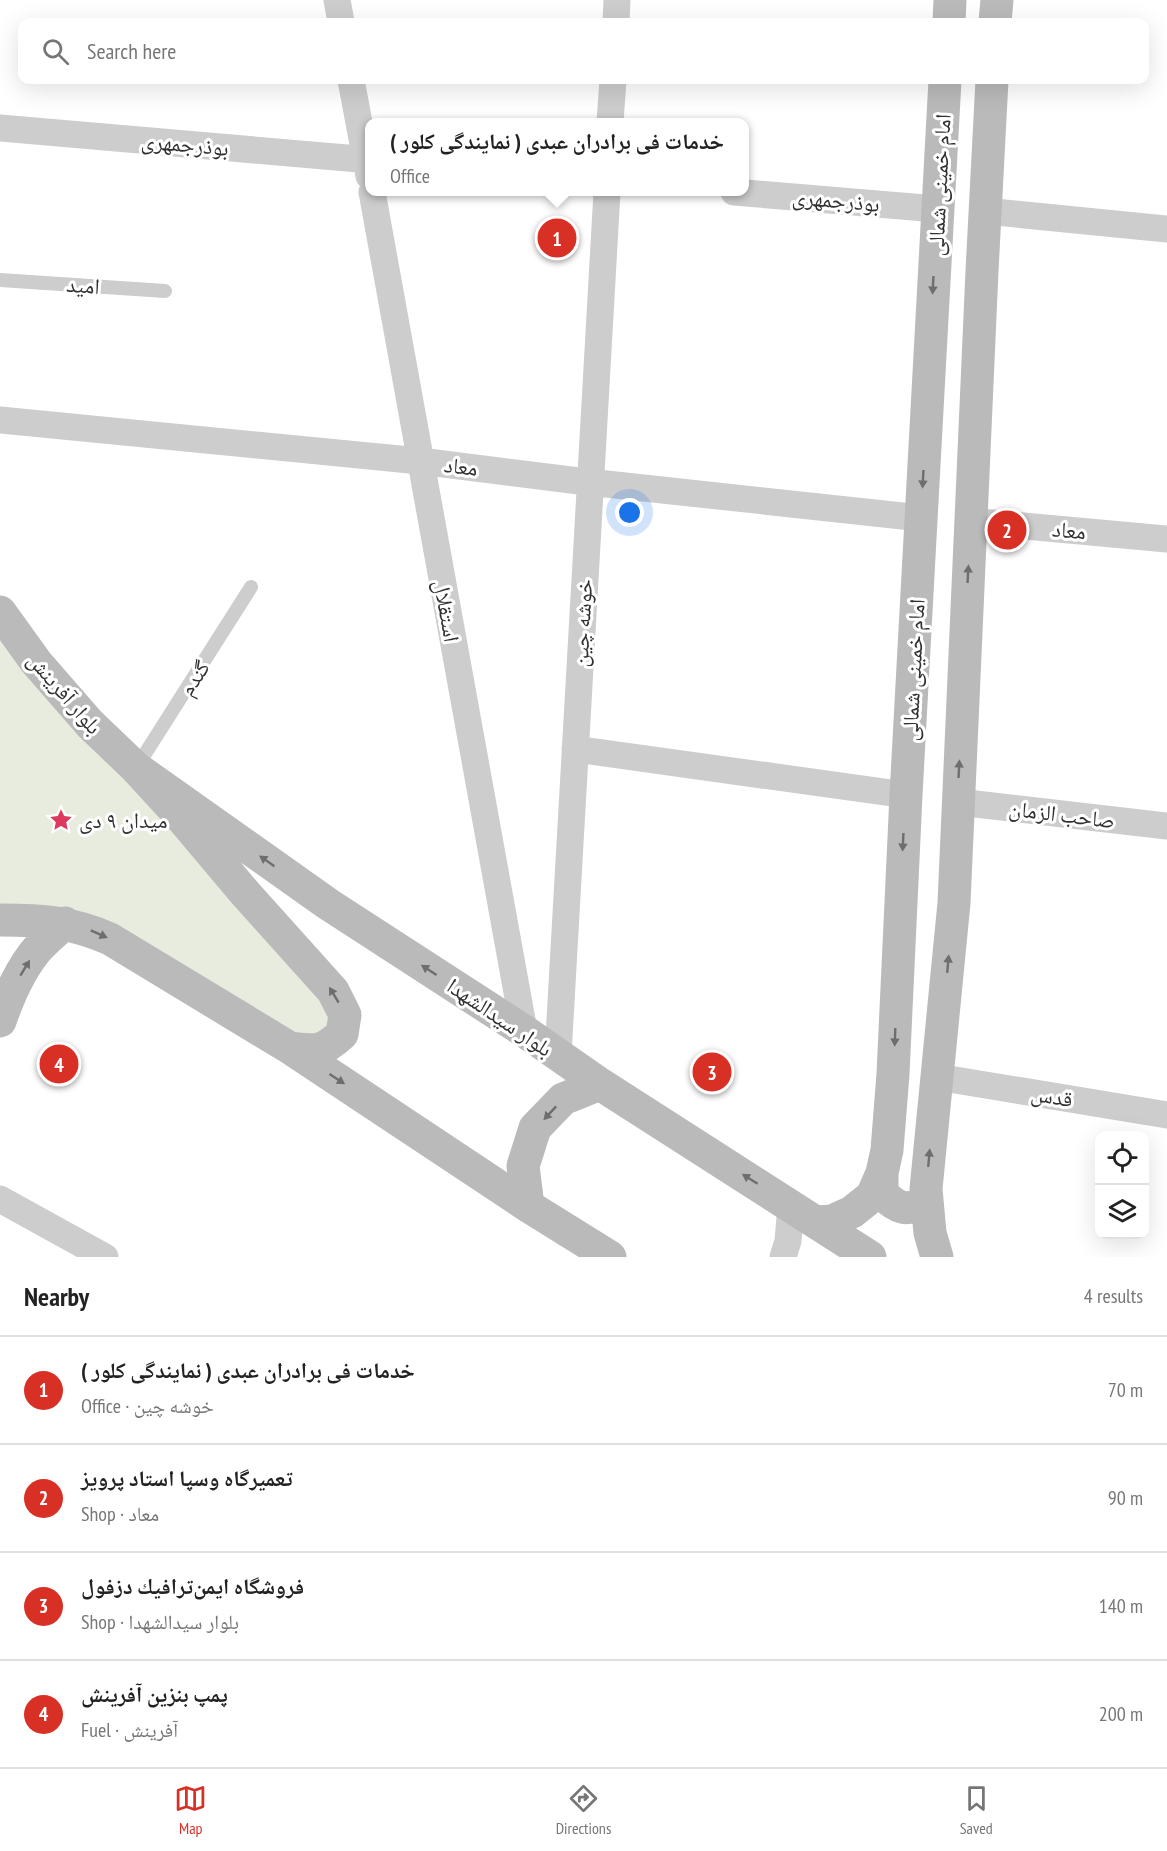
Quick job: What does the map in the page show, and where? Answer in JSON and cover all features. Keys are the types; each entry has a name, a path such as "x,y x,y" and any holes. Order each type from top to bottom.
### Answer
{"main road":[{"path":"949,18 950,0"},
{"path":"995,18 997,0"},
{"name":"امام خمینی شمالی","path":"800,1217 832,1221 852,1212 872,1196 882,1173 887,1150 893,1074 945,84"},
{"path":"937,1257 930,1233 927,1200 954,903 992,84"},
{"name":"بلوار آفرینش","path":"0,612 44,671 90,723 136,768"},
{"path":"136,768 333,991 345,1015 342,1034 327,1047 310,1050 290,1048"},
{"name":"بلوار سیدالشهدا","path":"136,768 328,904 524,1031 800,1217 870,1257"},
{"path":"0,920 64,923 89,929 110,939 290,1048 528,1206 578,1247 610,1257"},
{"path":"0,1021 25,966 40,946 64,923"},
{"path":"528,1206 523,1166 536,1128 563,1099 600,1084"},
{"path":"882,1173 882,1193 892,1203 904,1208 917,1207 927,1200"}],"street":[{"path":"337,0 340,18"},
{"path":"616,18 617,0"},
{"path":"352,84 365,152"},
{"path":"610,118 613,84"},
{"name":"بوذرجمهری","path":"0,128 365,167"},
{"name":"بوذرجمهری","path":"749,193 938,209"},
{"name":"استقلال","path":"373,196 524,1031"},
{"name":"خوشه چین","path":"558,1055 606,196"},
{"path":"985,211 1167,229"},
{"name":"معاد","path":"0,420 420,461 921,518"},
{"name":"معاد","path":"970,521 1167,539"},
{"path":"575,748 906,795"},
{"name":"صاحب الزمان","path":"958,802 1167,826"},
{"name":"قدس","path":"937,1077 1167,1115"},
{"path":"0,1199 105,1257"},
{"path":"783,1257 800,1217"},
{"path":"800,1217 805,1257"}],"lane":[{"name":"امید","path":"0,280 165,291"},
{"name":"گندم","path":"136,768 251,587"}],"shaded area":[{"path":"0,633 311,980 332,1027 304,1042 0,907"}],"place":[{"name":"خدمات فی برادران عبدی ( نمایندگی کلور )","path":"557,238"},
{"name":"تعمیرگاه وسپا استاد پرویز","path":"1007,530"},
{"name":"میدان ۹ دی","path":"61,820"},
{"name":"پمپ بنزین آفرینش","path":"59,1064"},
{"name":"فروشگاه ايمن‌ترافيك دزفول","path":"712,1072"}]}
